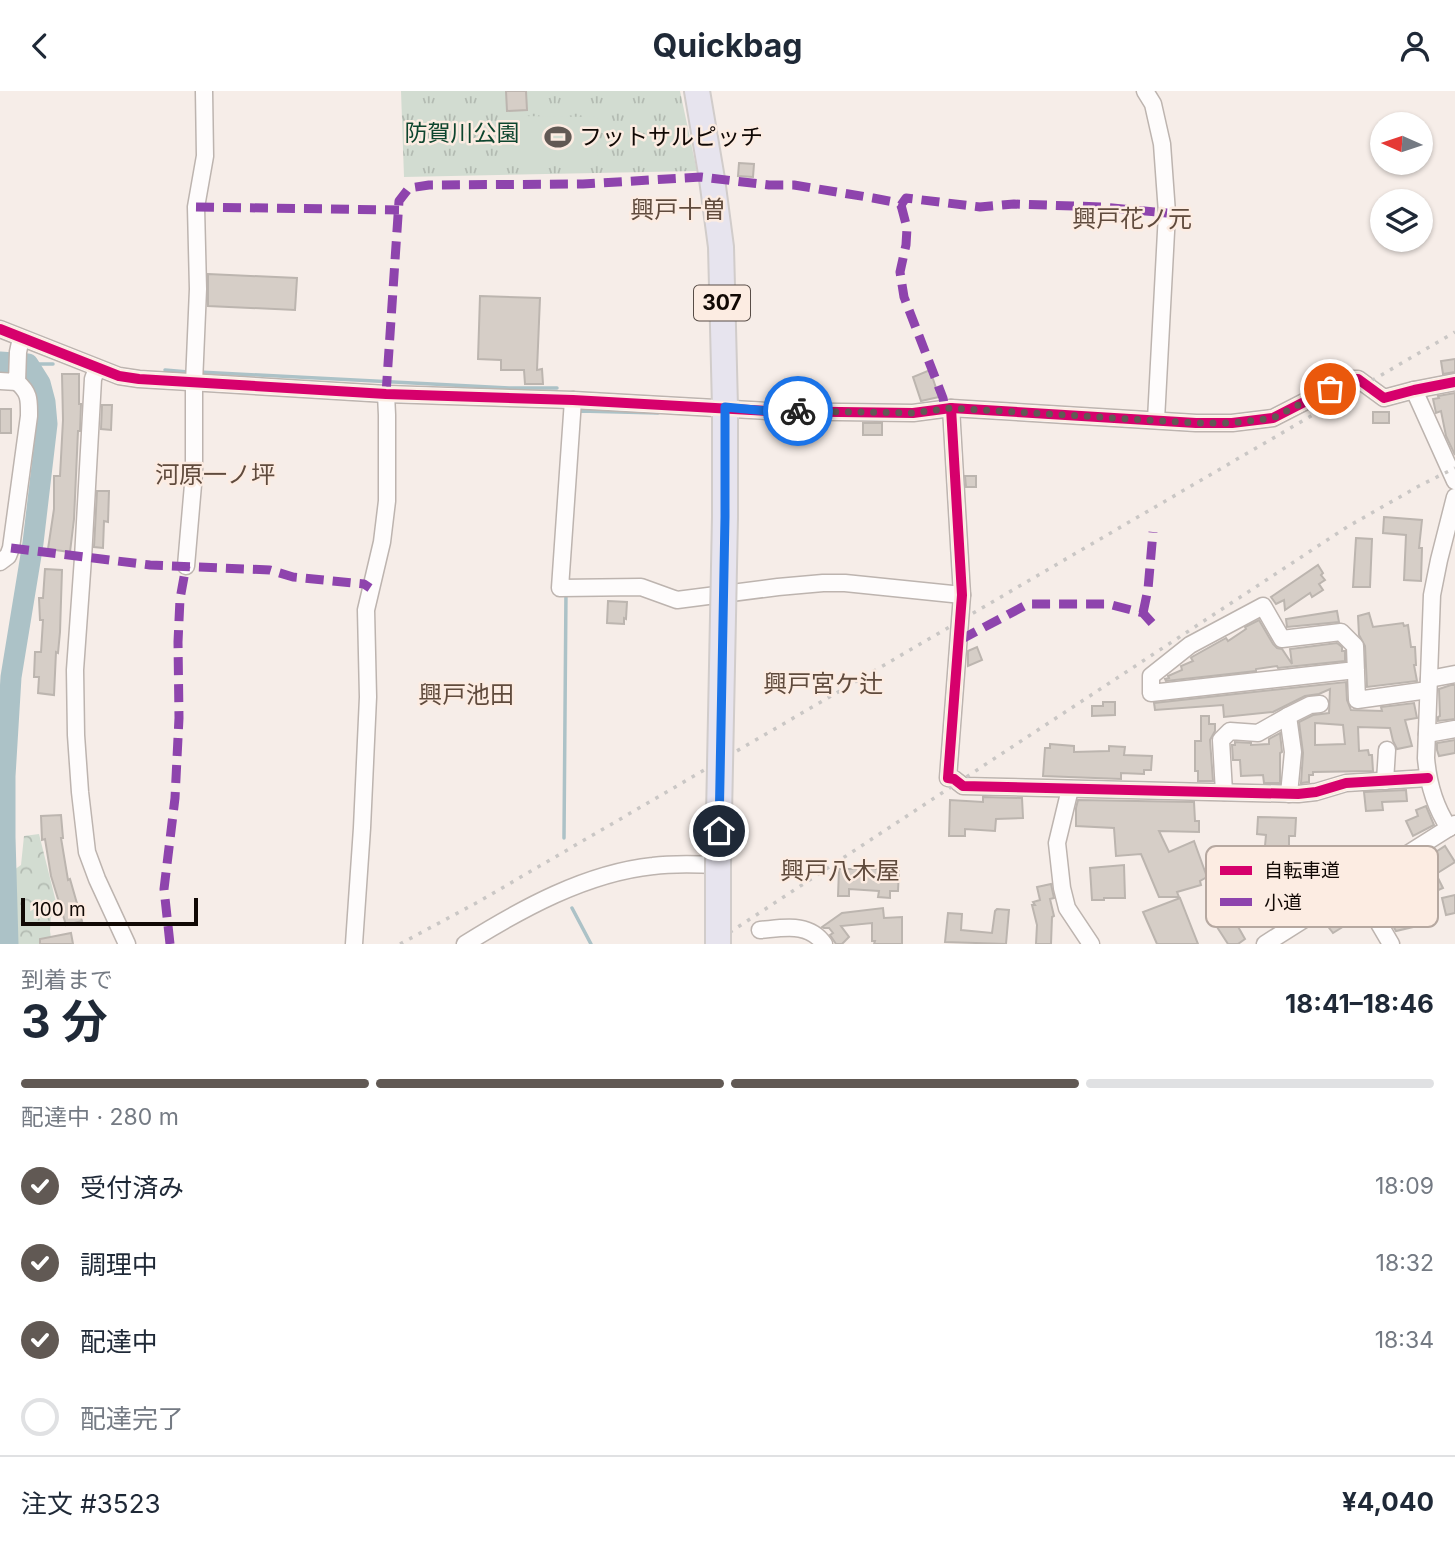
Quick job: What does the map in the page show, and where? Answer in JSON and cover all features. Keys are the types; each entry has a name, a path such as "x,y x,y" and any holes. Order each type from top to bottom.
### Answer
{"highway":[{"name":"307","path":"697,91 721,247 725,407 718,944"}],"street":[{"path":"186,566 194,473 198,289 196,207 205,156 204,91"},
{"path":"1145,91 1153,104 1162,144 1167,213 1156,420"},
{"path":"0,330 20,345 118,376 139,379 386,394 573,400 767,411 913,413 951,408 1232,423 1273,418 1349,379 1357,379 1384,398 1455,382"},
{"path":"0,562 8,556 11,548 29,416 26,390 17,379 20,345"},
{"path":"97,368 93,379 75,670 76,735 87,852 127,944"},
{"path":"0,381 17,379"},
{"path":"1414,390 1455,481"},
{"path":"354,944 368,697 366,610 382,542 387,501 386,394"},
{"path":"573,400 560,588 640,587 677,600 823,583 962,595"},
{"path":"951,408 962,595 948,778 963,786 1289,794 1316,792 1346,783 1428,778"},
{"path":"1420,846 1452,826 1442,818 1428,778 1426,758 1432,595 1455,497"},
{"path":"1356,670 1151,693 1151,676 1190,645 1263,606 1282,639 1341,632 1355,646 1356,670 1357,700 1429,684 1455,674"},
{"path":"1224,792 1221,740 1230,731 1258,733 1310,705 1320,704"},
{"path":"1288,716 1293,752 1289,794"},
{"path":"1427,734 1455,729"},
{"path":"1385,781 1387,750"},
{"path":"1070,789 1057,843 1062,888 1067,908 1091,944"},
{"path":"465,944 546,897 607,876 652,866 718,865"},
{"path":"760,930 798,927 818,935 824,944"},
{"path":"1265,944 1292,927"},
{"path":"1381,927 1391,944"}],"green space":[{"name":"防賀川公園","path":"401,91 680,91 697,171 404,177"},
{"name":"フットサルピッチ","path":"518,116 598,117 597,158 518,158"},
{"path":"39,834 58,910 51,917 52,944 0,944 0,854 11,872 21,865 24,836"}],"building":[{"path":"506,91 526,91 527,110 507,111"},
{"path":"739,163 754,164 753,177 738,176"},
{"path":"208,274 297,278 295,310 208,306"},
{"path":"480,296 540,298 537,370 542,369 543,384 525,384 524,370 501,370 501,360 478,359"},
{"path":"1455,359 1455,372 1443,374 1441,361"},
{"path":"930,370 939,397 921,401 913,377"},
{"path":"62,374 79,374 81,404 70,552 48,549 54,509 54,476 60,476"},
{"path":"1455,393 1455,455 1446,436 1441,411 1436,413 1433,399"},
{"path":"102,405 112,405 111,430 101,429"},
{"path":"0,409 11,409 11,433 0,433"},
{"path":"1373,412 1389,412 1389,423 1373,423"},
{"path":"863,423 882,423 882,435 863,435"},
{"path":"965,476 976,476 976,487 966,487"},
{"path":"97,491 109,491 108,522 104,521 103,548 94,547"},
{"path":"1384,517 1422,520 1419,548 1422,548 1421,581 1404,580 1406,535 1383,533"},
{"path":"1356,538 1372,539 1370,587 1353,587"},
{"path":"1318,565 1325,580 1319,584 1323,590 1312,597 1310,593 1285,610 1284,600 1276,604 1271,597"},
{"path":"45,569 62,570 54,695 38,693 39,677 34,677 35,652 41,652 43,620 40,620 39,598 43,598"},
{"path":"608,601 627,602 624,624 607,623"},
{"path":"1337,611 1339,622 1287,627 1286,619"},
{"path":"1369,613 1373,627 1403,623 1404,626 1408,625 1411,647 1415,647 1417,681 1367,687 1365,646 1359,635 1358,616"},
{"path":"1259,620 1273,644 1282,649 1292,664 1290,649 1337,643 1342,647 1342,651 1345,651 1345,661 1277,666 1256,671 1166,681 1168,676 1182,670 1181,666 1193,661 1192,657 1226,638 1228,641"},
{"path":"977,647 982,660 968,666 968,651"},
{"path":"1346,682 1347,700 1351,710 1382,711 1381,707 1414,703 1417,718 1405,720 1412,746 1397,749 1390,728 1358,727 1359,751 1368,750 1369,755 1372,755 1373,771 1313,772 1313,775 1309,775 1309,782 1301,783 1303,753 1299,722 1313,715 1329,713 1330,689 1305,696 1273,712 1224,717 1223,705 1155,710 1154,703","holes":["1315,723 1343,725 1345,744 1315,745"]},
{"path":"1455,685 1455,719 1438,721 1439,689"},
{"path":"1103,702 1115,702 1115,715 1092,716 1092,706 1103,706"},
{"path":"1201,716 1209,716 1209,724 1215,724 1210,740 1213,781 1198,781 1198,771 1195,771 1195,741 1201,741"},
{"path":"1280,733 1280,783 1264,783 1263,775 1241,776 1240,760 1233,760 1232,745 1235,745 1235,742 1269,744 1269,739"},
{"path":"1455,740 1455,753 1439,756 1437,743"},
{"path":"1050,744 1074,746 1074,752 1109,751 1109,746 1125,747 1124,755 1152,756 1151,770 1144,770 1144,774 1121,773 1121,779 1043,776 1045,748 1050,748"},
{"path":"1406,790 1407,801 1382,802 1383,810 1366,811 1364,792"},
{"path":"983,797 1022,798 1023,818 996,819 995,831 965,829 965,836 949,836 950,800 983,802"},
{"path":"1078,800 1194,802 1195,821 1199,821 1199,832 1159,831 1169,852 1194,841 1206,878 1200,881 1201,885 1177,892 1179,897 1159,897 1141,854 1116,856 1114,828 1076,826"},
{"path":"1426,806 1434,825 1413,836 1406,821 1418,816 1416,810"},
{"path":"61,815 61,838 68,880 70,879 82,921 66,925 51,876 45,839 42,840 41,816"},
{"path":"1258,817 1296,818 1295,836 1289,836 1289,846 1265,846 1266,835 1257,834"},
{"path":"1445,846 1455,862 1438,873 1438,851"},
{"path":"1124,865 1125,898 1092,900 1090,868"},
{"path":"839,869 899,869 898,891 890,891 890,898 878,897 879,891 849,889 849,896 838,896"},
{"path":"1051,884 1054,898 1050,899 1054,916 1051,944 1036,944 1037,925 1032,905 1040,900 1037,887"},
{"path":"1455,895 1455,913 1446,915 1442,898"},
{"path":"1180,898 1198,944 1157,944 1143,912"},
{"path":"883,908 884,918 902,917 902,944 874,944 872,923 841,926 849,937 842,944 836,944 829,928 822,927 842,913"},
{"path":"997,909 1009,910 1006,944 945,942 948,913 962,914 961,930 992,933"},
{"path":"1217,927 1238,927 1245,939 1238,944 1228,944"},
{"path":"1328,927 1343,927 1333,933"},
{"path":"1394,927 1413,927 1396,931"},
{"path":"71,933 73,944 40,944 40,939"}],"waterway":[{"path":"0,362 28,364 40,383 47,424 33,543 11,677 5,776 8,944"},
{"path":"28,364 53,364"},
{"path":"165,370 188,372"},
{"path":"199,372 509,388 557,388"},
{"path":"579,413 658,413"},
{"path":"564,838 566,591"},
{"path":"572,908 591,944"}],"railway":[{"path":"400,944 478,902 1455,332"},
{"path":"712,944 1347,527 1455,468"}],"marked path":[{"path":"386,394 399,201 409,188 429,185 583,184 701,177 769,185 794,185 901,205 906,198 980,207 1014,204 1102,207 1167,213"},
{"path":"901,205 907,228 900,272 904,297 945,409"},
{"path":"196,207 399,210"},
{"path":"1143,613 1153,532"},
{"path":"11,548 150,565 270,570 293,577 364,584 370,588"},
{"path":"170,944 164,889 175,798 180,599 186,566"},
{"path":"960,640 1028,604 1108,604 1143,613 1152,623"}],"cycle path":[{"path":"0,329 119,376 139,379 386,394 573,400 767,411 913,413 951,408 1232,423 1273,418 1349,379 1358,379 1384,398 1455,382"},
{"path":"951,408 962,595 948,778 963,786 1298,794 1346,783 1428,778"}],"way so far":[{"path":"798,411 913,413 951,408 1232,423 1273,418 1330,389"}],"place":[{"name":"フットサルピッチ","path":"558,137"}],"district":[{"name":"興戸十曽","path":"678,210"},
{"name":"興戸花ノ元","path":"1132,219"},
{"name":"河原一ノ坪","path":"215,475"},
{"name":"興戸宮ケ辻","path":"823,684"},
{"name":"興戸池田","path":"466,695"},
{"name":"興戸八木屋","path":"840,871"}],"route":[{"path":"719,831 725,407 798,411"}]}
